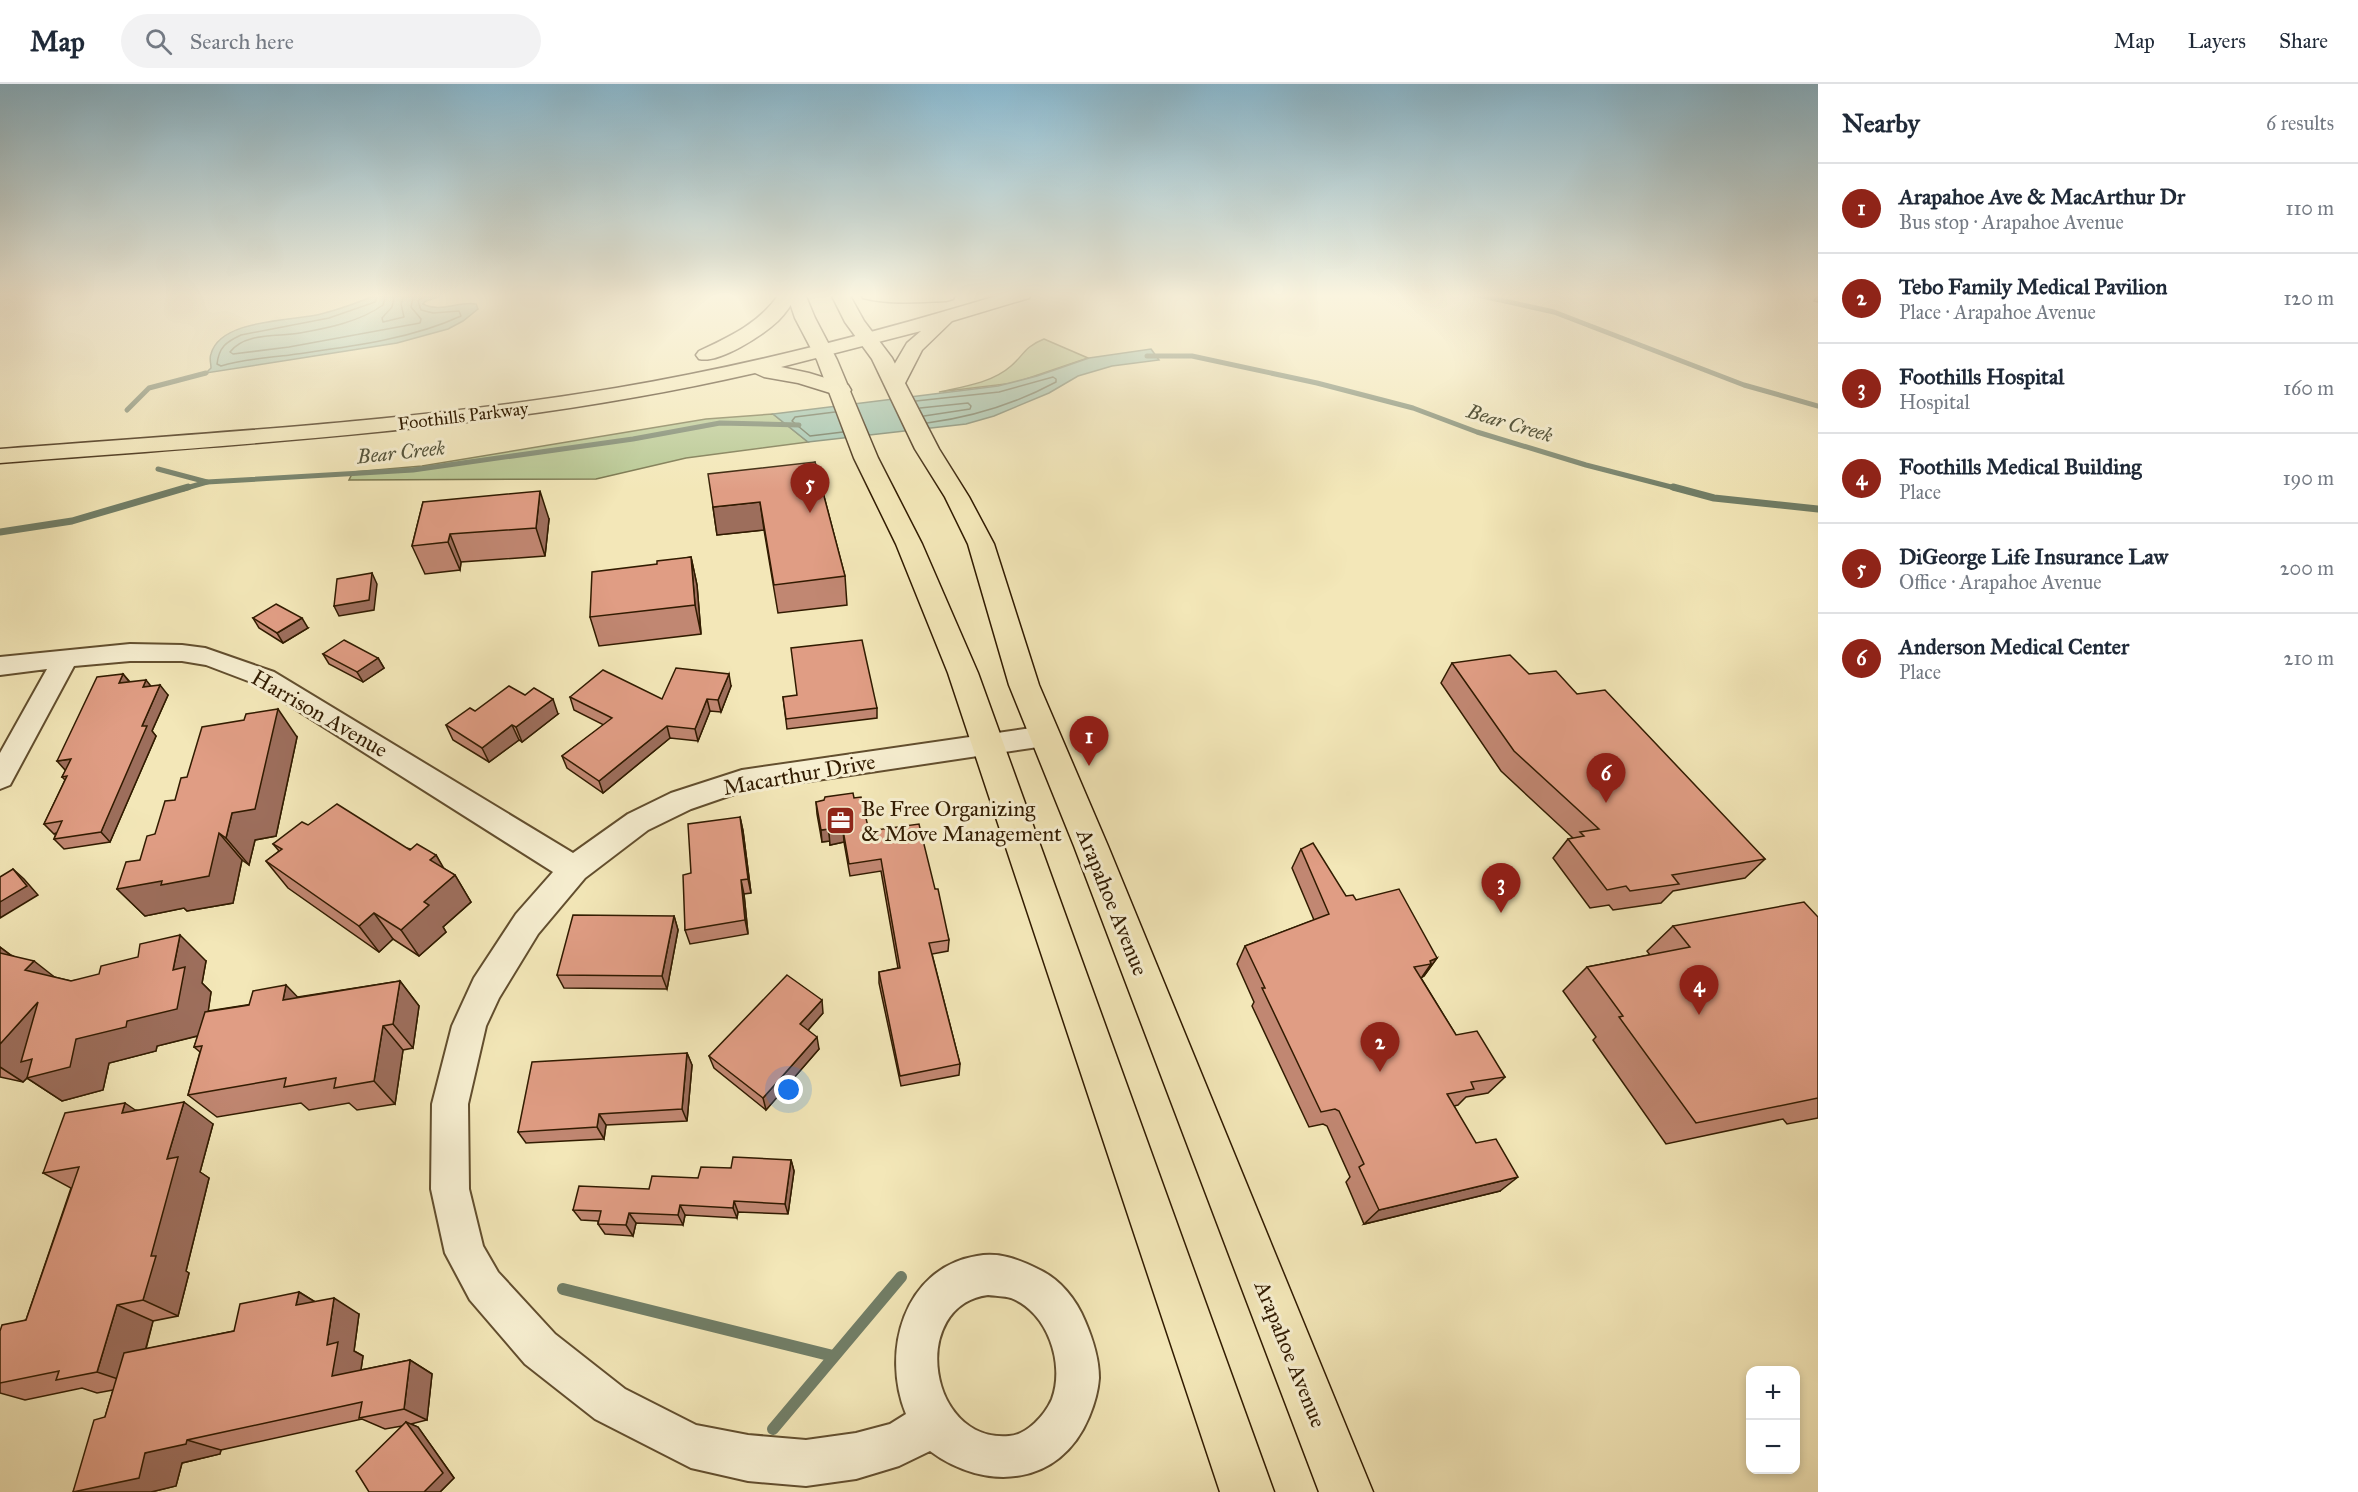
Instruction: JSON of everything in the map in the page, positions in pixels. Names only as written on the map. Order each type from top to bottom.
[{"type":"main road","name":"Foothills Parkway","points":[[0,456],[302,434],[439,420],[574,400],[738,371],[786,360]]},
{"type":"main road","points":[[827,360],[859,439],[909,544],[990,744],[1247,1492]]},
{"type":"main road","name":"Arapahoe Avenue","points":[[881,360],[895,382],[933,461],[957,496],[981,544],[1011,649],[1346,1492]]},
{"type":"main road","points":[[895,382],[907,360]]},
{"type":"main road","points":[[738,371],[792,374],[840,390]]},
{"type":"main road","points":[[0,438],[248,419],[354,408]]},
{"type":"street","name":"Harrison Avenue","points":[[0,666],[146,652],[184,653],[207,657],[256,674],[574,869]]},
{"type":"street","points":[[0,778],[65,660]]},
{"type":"street","name":"Macarthur Drive","points":[[934,1423],[899,1444],[856,1456],[806,1463],[748,1458],[691,1446],[610,1404],[549,1356],[484,1286],[465,1253],[450,1189],[450,1104],[461,1051],[469,1026],[486,989],[526,924],[574,869],[638,822],[681,801],[724,786],[781,774],[1045,736]]},
{"type":"street","points":[[988,1275],[1014,1278],[1038,1290],[1058,1311],[1072,1338],[1078,1368],[1074,1398],[1062,1425],[1045,1444],[1024,1456],[999,1460],[975,1455],[952,1442],[934,1423],[921,1399],[915,1373],[915,1346],[924,1318],[940,1296],[962,1281],[988,1275]]},
{"type":"shaded area","points":[[1017,360],[1083,360],[1014,383],[939,392],[976,384],[995,377]]},
{"type":"shaded area","points":[[773,414],[808,442],[686,458],[596,479],[349,480],[353,472],[422,466],[706,419]]},
{"type":"water","points":[[210,360],[291,360],[206,373],[211,368]]},
{"type":"water","points":[[1084,360],[1159,360],[1112,366],[1078,376],[1049,393],[994,416],[966,424],[808,442],[773,414],[998,386],[1037,376]]},
{"type":"building","points":[[815,462],[845,576],[774,585],[760,502],[713,507],[708,474]]},
{"type":"building","points":[[540,491],[536,528],[450,534],[448,542],[412,546],[423,502]]},
{"type":"building","points":[[691,557],[695,605],[590,617],[592,572],[657,564],[657,561]]},
{"type":"building","points":[[372,573],[369,600],[334,606],[337,579]]},
{"type":"building","points":[[276,604],[302,618],[277,633],[253,618]]},
{"type":"building","points":[[344,640],[378,658],[357,672],[323,654]]},
{"type":"building","points":[[862,640],[877,708],[786,719],[783,697],[797,695],[791,648]]},
{"type":"building","points":[[1510,655],[1529,674],[1556,671],[1577,694],[1605,690],[1765,859],[1672,875],[1679,884],[1630,891],[1626,886],[1607,890],[1568,839],[1584,836],[1580,832],[1599,829],[1514,751],[1452,663]]},
{"type":"building","points":[[676,668],[729,674],[718,700],[707,699],[695,729],[667,726],[599,781],[562,756],[612,718],[570,697],[603,670],[662,699]]},
{"type":"building","points":[[123,674],[119,683],[146,680],[143,687],[160,685],[142,726],[147,726],[101,832],[54,839],[62,821],[44,824],[67,776],[62,777],[71,759],[57,761],[97,677]]},
{"type":"building","points":[[509,686],[525,695],[534,688],[553,699],[516,727],[512,725],[482,748],[446,725],[470,708],[475,711]]},
{"type":"building","points":[[278,709],[255,809],[232,813],[226,838],[219,833],[209,876],[161,885],[162,881],[117,889],[126,862],[140,860],[147,836],[155,834],[165,801],[175,800],[181,778],[187,777],[202,727],[244,720],[246,714]]},
{"type":"building","points":[[853,793],[854,798],[861,797],[869,831],[919,824],[935,889],[938,889],[949,940],[929,943],[960,1064],[900,1076],[879,972],[900,968],[881,859],[849,864],[843,830],[829,833],[829,829],[821,830],[816,802],[824,800],[825,797]]},
{"type":"building","points":[[337,804],[410,850],[417,844],[436,855],[430,860],[455,875],[424,902],[429,905],[401,930],[374,913],[359,926],[266,861],[282,849],[273,844],[302,822],[308,825]]},
{"type":"building","points":[[740,817],[748,879],[741,880],[745,920],[685,930],[683,875],[691,873],[688,824]]},
{"type":"building","points":[[1313,843],[1346,896],[1353,895],[1356,900],[1399,889],[1437,958],[1430,961],[1431,964],[1414,967],[1456,1035],[1477,1031],[1505,1077],[1471,1082],[1474,1089],[1447,1094],[1476,1143],[1496,1139],[1518,1177],[1379,1210],[1359,1167],[1364,1164],[1339,1111],[1335,1109],[1321,1112],[1262,988],[1265,988],[1245,946],[1329,914],[1301,849]]},
{"type":"building","points":[[13,869],[27,886],[0,902],[0,877]]},
{"type":"building","points":[[1804,902],[1818,917],[1818,1098],[1696,1123],[1619,1017],[1623,1016],[1587,967],[1690,947],[1673,926]]},
{"type":"building","points":[[573,915],[674,916],[662,976],[557,975]]},
{"type":"building","points":[[180,935],[173,970],[185,967],[177,1009],[127,1021],[126,1027],[76,1039],[70,1067],[27,1078],[32,1059],[21,1062],[38,1002],[0,1044],[0,953],[34,961],[25,970],[71,981],[99,974],[101,966],[138,957],[140,944]]},
{"type":"building","points":[[787,975],[822,1000],[800,1024],[817,1037],[763,1098],[709,1056]]},
{"type":"building","points":[[400,981],[393,1024],[383,1026],[374,1081],[334,1088],[336,1078],[284,1087],[286,1078],[188,1095],[202,1046],[194,1047],[205,1012],[249,1005],[253,991],[286,985],[283,1000]]},
{"type":"building","points":[[687,1053],[682,1109],[599,1114],[597,1127],[518,1132],[532,1062]]},
{"type":"building","points":[[184,1102],[167,1159],[178,1157],[151,1256],[156,1256],[143,1300],[117,1305],[97,1372],[56,1380],[59,1371],[0,1383],[2,1325],[26,1320],[79,1167],[43,1173],[65,1113],[125,1103],[122,1113]]},
{"type":"building","points":[[733,1157],[791,1160],[785,1204],[734,1201],[733,1208],[680,1205],[678,1215],[629,1213],[626,1225],[598,1224],[601,1211],[573,1210],[579,1186],[649,1189],[652,1176],[698,1178],[701,1167],[731,1168]]},
{"type":"building","points":[[299,1292],[296,1305],[334,1298],[327,1345],[338,1342],[332,1376],[410,1360],[404,1409],[359,1418],[362,1402],[187,1440],[186,1444],[145,1453],[139,1478],[73,1492],[94,1420],[105,1417],[124,1353],[234,1331],[240,1304]]},
{"type":"building","points":[[406,1422],[443,1473],[424,1492],[369,1492],[356,1471]]},
{"type":"waterway","name":"Bear Creek","points":[[1209,360],[1317,383],[1413,408],[1477,432],[1586,465],[1679,489]]},
{"type":"waterway","points":[[1678,360],[1744,385],[1818,406]]},
{"type":"waterway","points":[[127,410],[149,388],[206,373]]},
{"type":"waterway","name":"Bear Creek","points":[[207,482],[413,470],[633,439],[720,423],[799,425]]},
{"type":"waterway","points":[[158,469],[207,482]]},
{"type":"waterway","name":"Bear Creek","points":[[183,489],[207,482]]},
{"type":"waterway","name":"Bear Creek","points":[[0,532],[72,521],[188,487]]},
{"type":"waterway","name":"Bear Creek","points":[[1673,487],[1714,498],[1818,509]]},
{"type":"waterway","points":[[773,1429],[901,1277]]},
{"type":"waterway","points":[[563,1289],[833,1356]]},
{"type":"place","name":"DiGeorge Life Insurance Law","points":[[810,513]]},
{"type":"place","name":"Arapahoe Ave & MacArthur Dr","points":[[1089,766]]},
{"type":"place","name":"Anderson Medical Center","points":[[1606,803]]},
{"type":"place","name":"Be Free Organizing & Move Management","points":[[840,821]]},
{"type":"place","name":"Foothills Hospital","points":[[1501,913]]},
{"type":"place","name":"Foothills Medical Building","points":[[1699,1015]]},
{"type":"place","name":"Tebo Family Medical Pavilion","points":[[1380,1072]]}]
